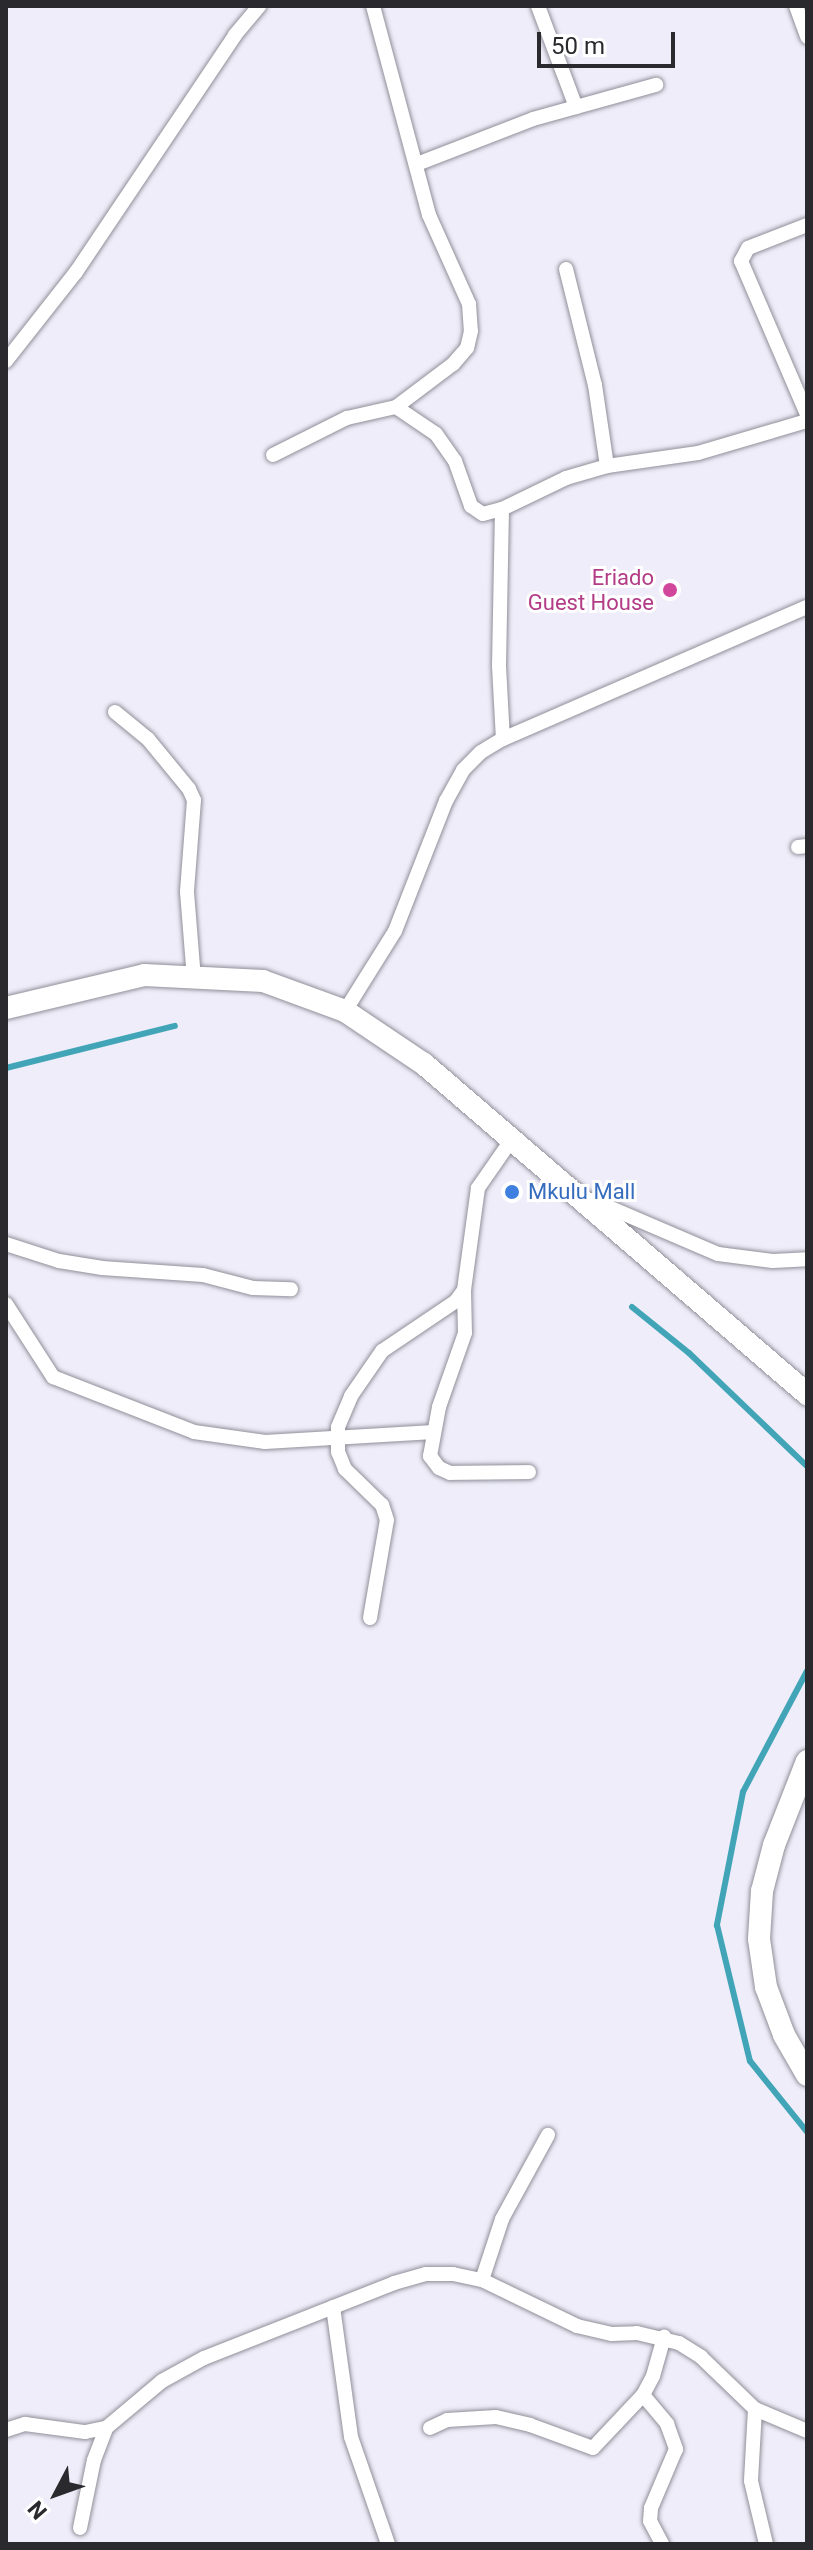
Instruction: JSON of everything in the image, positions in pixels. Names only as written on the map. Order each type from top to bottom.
[{"type":"main road","points":[[6,1008],[144,975],[263,981],[345,1011],[424,1064],[807,1394]]},
{"type":"main road","points":[[807,1761],[774,1845],[762,1891],[759,1939],[766,1987],[784,2035],[807,2075]]},
{"type":"street","points":[[6,361],[76,272],[235,35],[259,6]]},
{"type":"street","points":[[273,455],[347,418],[396,407],[453,364],[467,348],[471,331],[469,304],[433,228],[373,6]]},
{"type":"street","points":[[538,6],[576,107]]},
{"type":"street","points":[[796,6],[807,37]]},
{"type":"street","points":[[417,164],[466,143],[656,85]]},
{"type":"street","points":[[807,225],[748,248],[741,261],[807,414]]},
{"type":"street","points":[[566,269],[595,385],[607,466]]},
{"type":"street","points":[[396,407],[436,434],[455,461],[471,506],[483,514],[502,509],[566,478],[607,466],[698,453],[807,421]]},
{"type":"street","points":[[502,509],[499,666],[503,739]]},
{"type":"street","points":[[345,1011],[395,931],[457,780],[481,752],[503,739],[807,607]]},
{"type":"street","points":[[115,712],[148,739],[194,800],[187,892],[194,979]]},
{"type":"street","points":[[512,1139],[478,1188],[464,1290],[465,1333],[439,1407],[430,1456],[439,1468],[450,1473],[529,1472]]},
{"type":"street","points":[[573,1192],[718,1254],[773,1261],[807,1259]]},
{"type":"street","points":[[6,1244],[59,1261],[102,1268],[203,1275],[253,1288],[291,1289]]},
{"type":"street","points":[[370,1618],[387,1520],[382,1505],[345,1469],[338,1452],[342,1413],[382,1351],[456,1301],[464,1290]]},
{"type":"street","points":[[6,1304],[48,1370],[62,1381],[194,1432],[265,1442],[434,1432]]},
{"type":"street","points":[[482,2280],[502,2219],[548,2135]]},
{"type":"street","points":[[6,2430],[25,2424],[85,2432],[106,2428],[162,2381],[204,2358],[426,2274],[453,2274],[482,2280],[577,2326],[596,2332],[664,2337],[701,2357],[755,2409],[807,2431]]},
{"type":"street","points":[[333,2307],[351,2437],[388,2544]]},
{"type":"street","points":[[430,2428],[447,2420],[496,2417],[530,2425],[593,2448],[643,2395],[653,2376],[664,2337]]},
{"type":"street","points":[[643,2395],[667,2424],[676,2449],[651,2508],[650,2521],[662,2544]]},
{"type":"street","points":[[755,2409],[751,2481],[766,2544]]},
{"type":"street","points":[[80,2528],[94,2460],[106,2428]]},
{"type":"waterway","points":[[6,1068],[175,1026]]},
{"type":"waterway","points":[[632,1307],[689,1353],[807,1466]]},
{"type":"waterway","points":[[807,1671],[743,1792],[717,1925],[750,2061],[807,2132]]},
{"type":"place","name":"Eriado Guest House","points":[[670,590]]},
{"type":"place","name":"Mkulu Mall","points":[[512,1192]]}]
